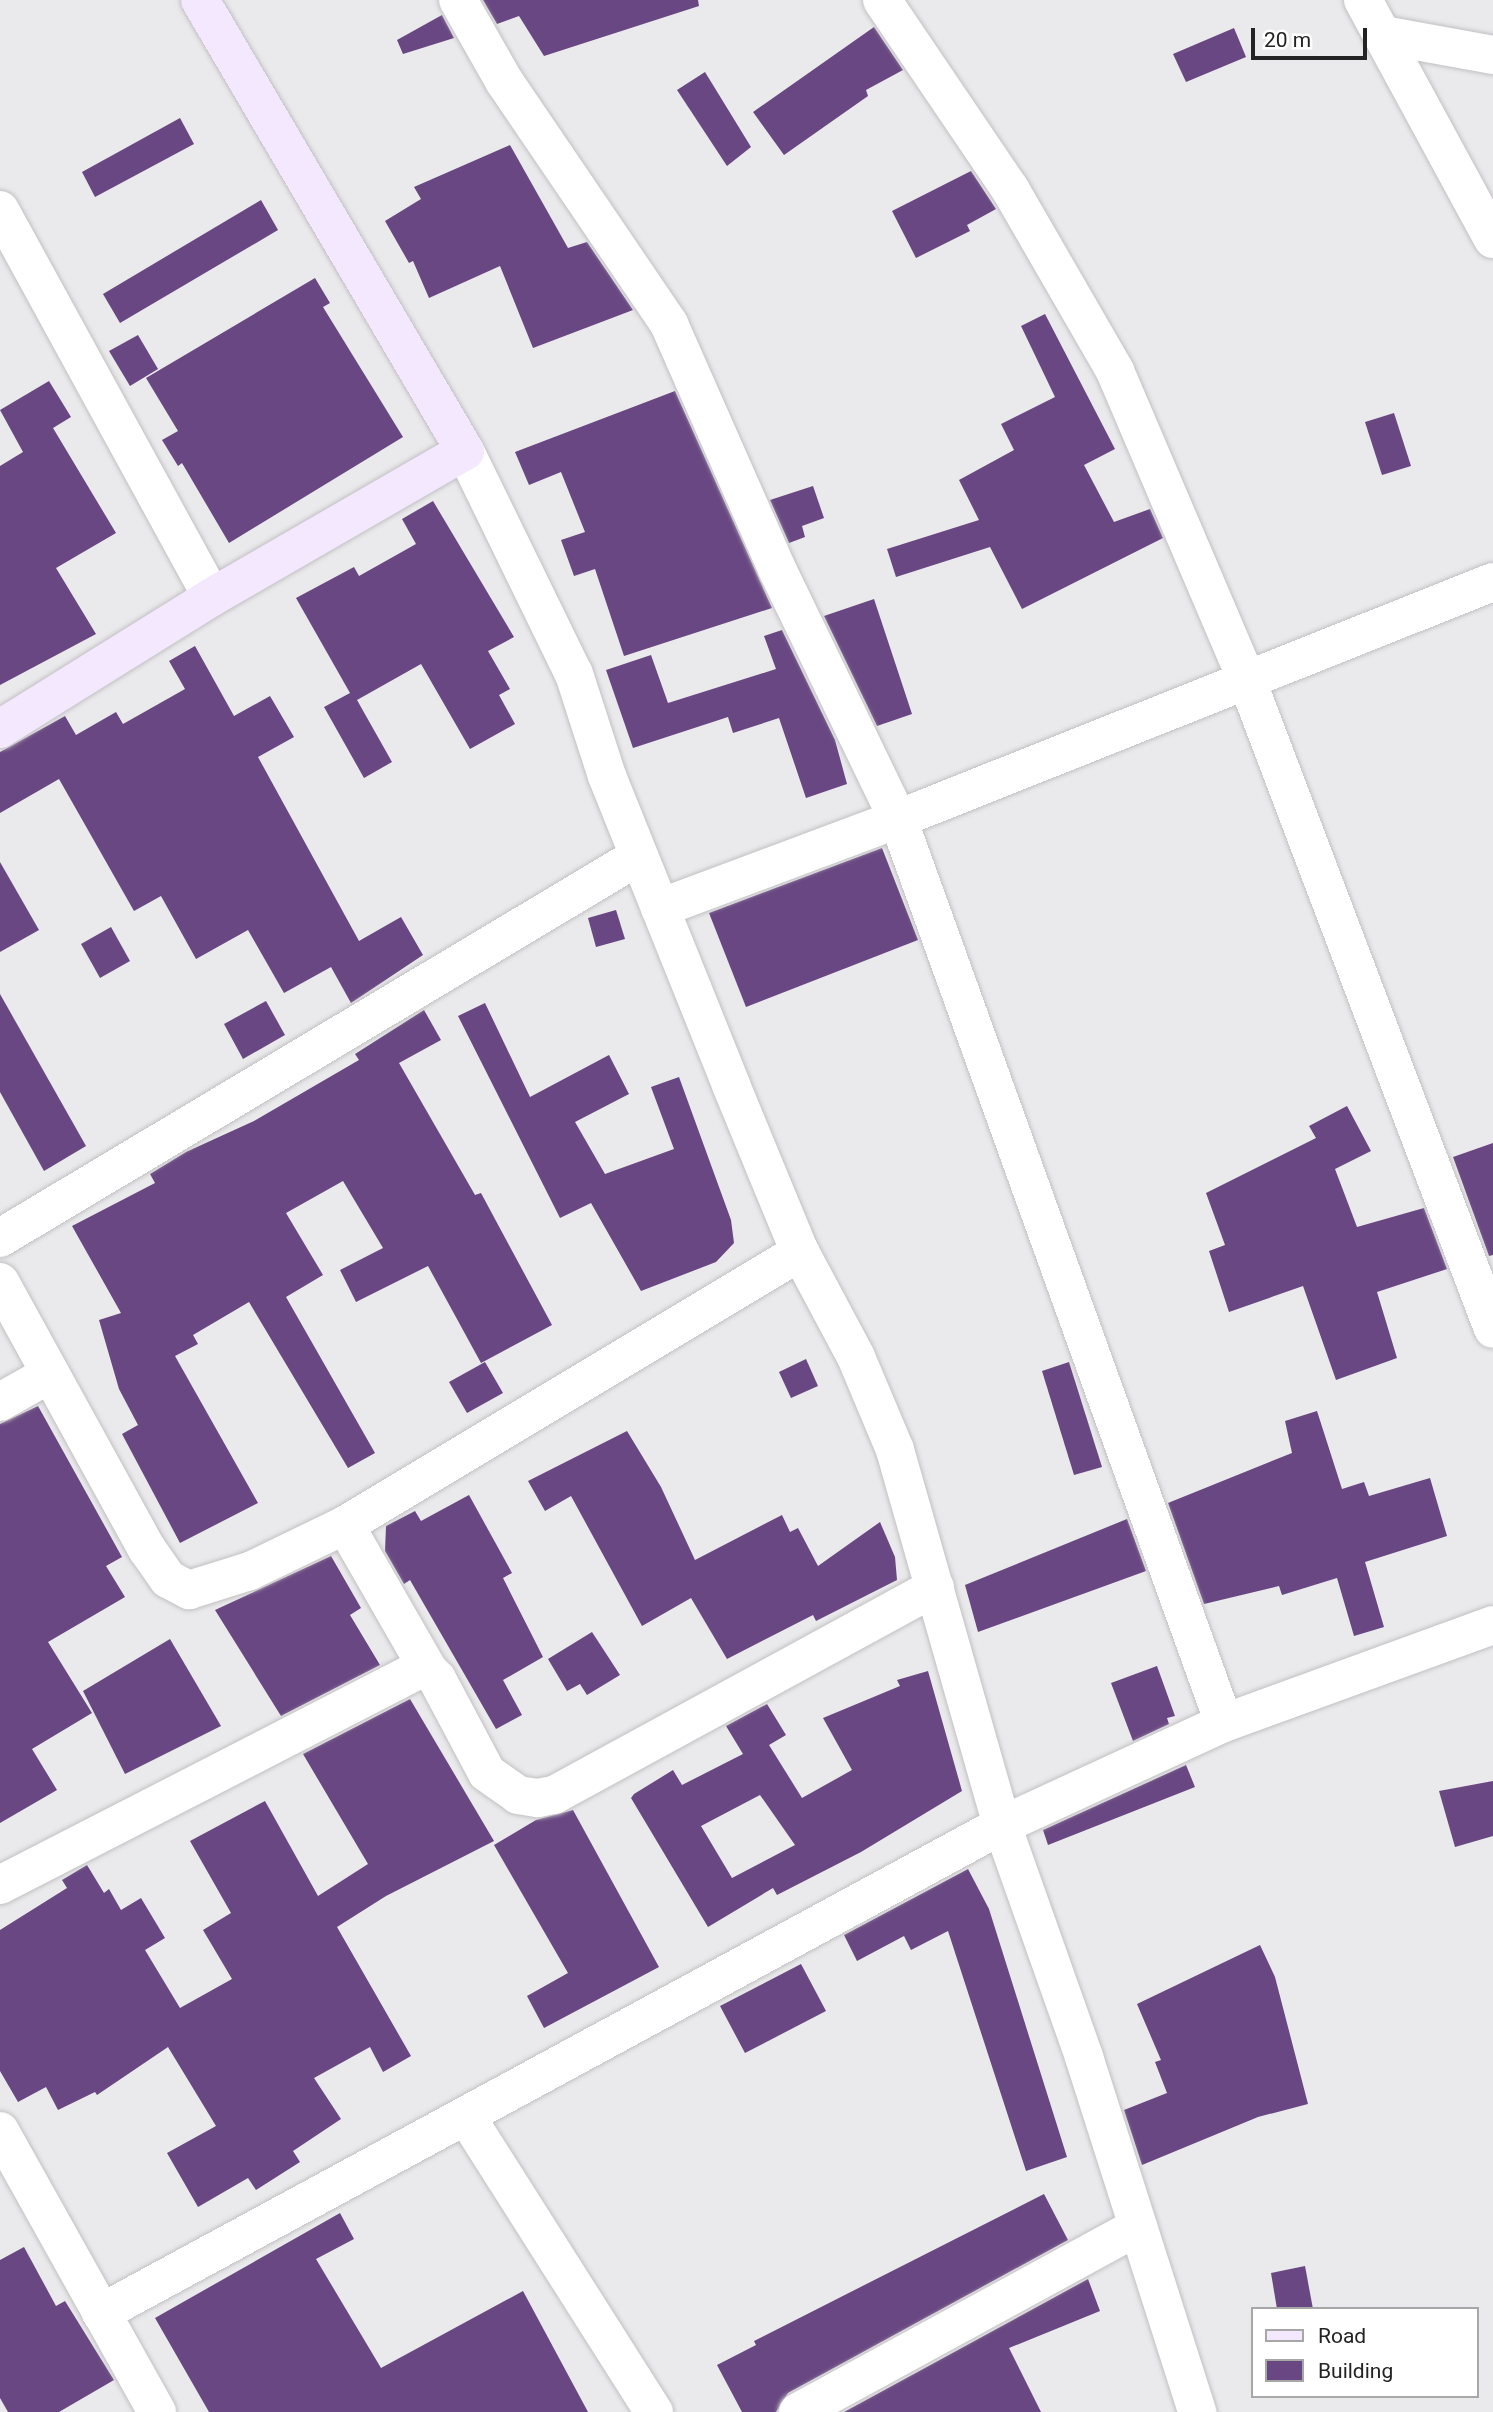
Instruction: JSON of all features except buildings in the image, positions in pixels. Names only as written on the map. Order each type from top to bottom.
[{"type":"main road","points":[[0,729],[212,597],[465,451],[200,0]]},
{"type":"street","points":[[458,0],[504,81],[669,324],[777,569],[898,819],[1224,1723]]},
{"type":"street","points":[[882,0],[1010,189],[1115,371],[1246,678],[1493,1329]]},
{"type":"street","points":[[1363,0],[1493,239]]},
{"type":"street","points":[[1383,35],[1493,55]]},
{"type":"street","points":[[0,210],[212,597]]},
{"type":"street","points":[[465,451],[574,674],[639,856],[800,1252],[856,1357],[895,1450],[1002,1825],[1138,2227],[1197,2412]]},
{"type":"street","points":[[660,908],[898,819],[1246,678],[1493,582]]},
{"type":"street","points":[[0,1238],[639,856]]},
{"type":"street","points":[[0,1282],[48,1375],[168,1579],[189,1590],[250,1572],[345,1525],[800,1252]]},
{"type":"street","points":[[0,1402],[48,1375]]},
{"type":"street","points":[[345,1525],[487,1773],[518,1795],[538,1798],[554,1795],[934,1587]]},
{"type":"street","points":[[101,2313],[1002,1825],[1224,1723],[1493,1625]]},
{"type":"street","points":[[0,1885],[419,1670],[429,1671]]},
{"type":"street","points":[[466,2116],[654,2412]]},
{"type":"street","points":[[0,2131],[157,2412]]},
{"type":"street","points":[[798,2412],[1138,2227]]}]
